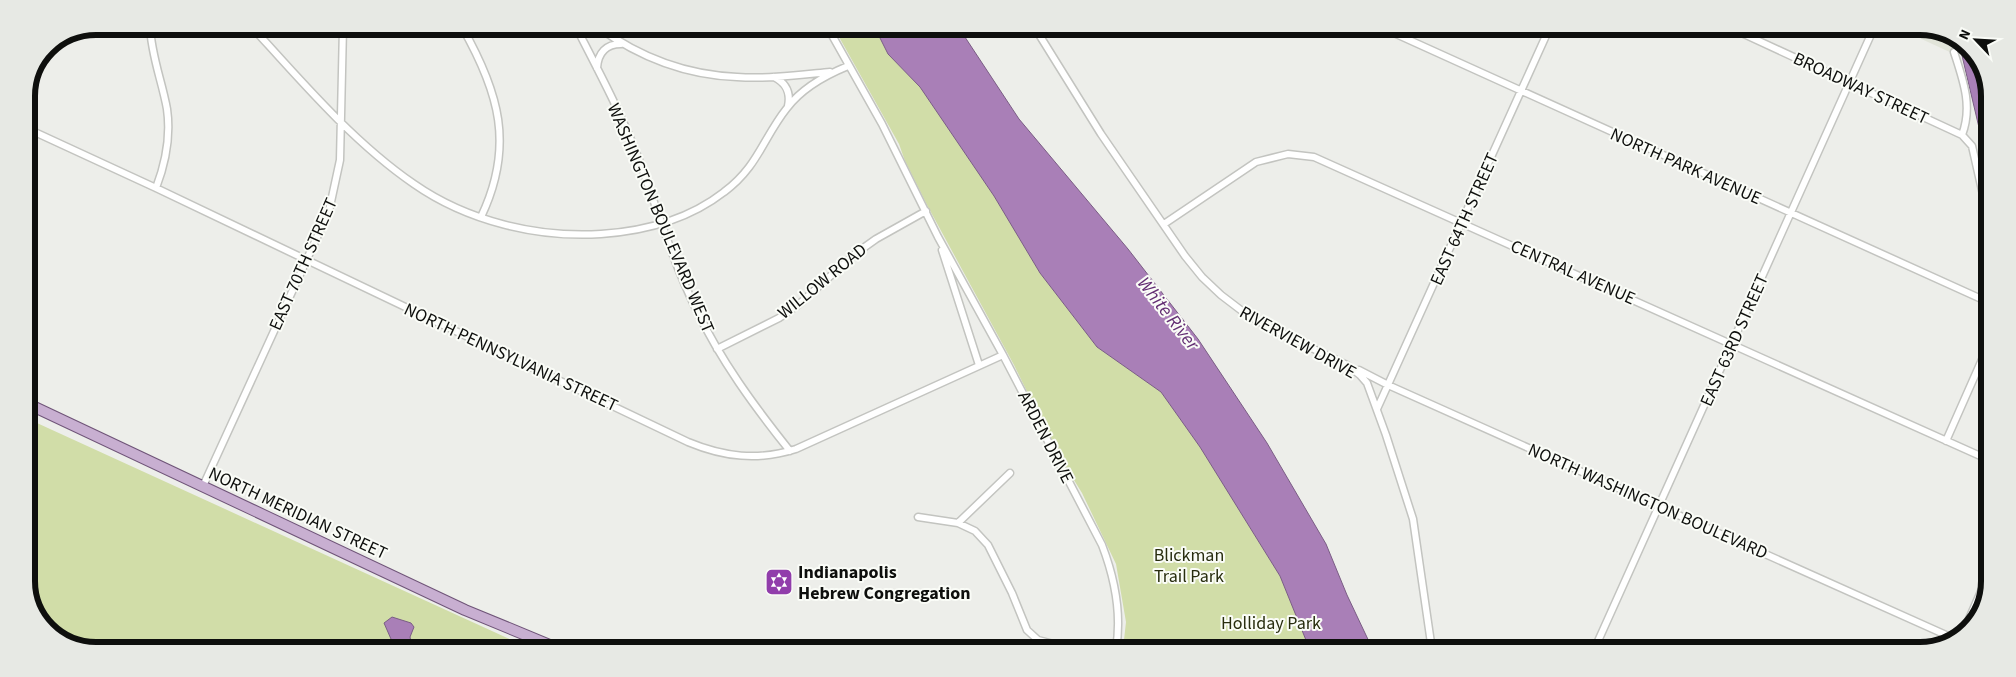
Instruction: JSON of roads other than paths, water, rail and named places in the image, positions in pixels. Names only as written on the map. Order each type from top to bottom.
[{"type":"main road","name":"NORTH MERIDIAN STREET","points":[[35,407],[465,610],[542,642]]},
{"type":"street","points":[[151,35],[154,60],[165,100],[168,127],[167,155],[156,188]]},
{"type":"street","points":[[260,35],[341,121],[384,161],[415,185],[449,204],[481,217],[533,230],[572,234],[617,233],[660,225],[680,218],[710,203],[742,177],[761,152],[787,107],[789,99],[787,88],[773,76]]},
{"type":"street","name":"EAST 70TH STREET","points":[[203,486],[324,225],[335,193],[340,160],[343,35]]},
{"type":"street","points":[[466,35],[488,78],[499,120],[500,143],[497,171],[492,190],[481,217]]},
{"type":"street","name":"WASHINGTON BOULEVARD WEST","points":[[580,35],[637,156],[660,225],[693,303],[717,349],[754,406],[790,451]]},
{"type":"street","points":[[610,35],[623,44],[661,62],[702,73],[739,78],[831,72]]},
{"type":"street","name":"ARDEN DRIVE","points":[[832,35],[882,124],[938,237],[1003,355],[1106,555],[1118,603],[1116,642]]},
{"type":"street","name":"RIVERVIEW DRIVE","points":[[1039,35],[1101,134],[1197,271],[1215,290],[1236,307],[1268,327],[1352,367],[1364,379],[1377,409],[1415,525],[1431,642]]},
{"type":"street","name":"NORTH PARK AVENUE","points":[[1398,35],[1981,299]]},
{"type":"street","name":"EAST 64TH STREET","points":[[1377,409],[1546,35]]},
{"type":"street","name":"BROADWAY STREET","points":[[1745,35],[1962,135]]},
{"type":"street","name":"EAST 63RD STREET","points":[[1598,642],[1871,35]]},
{"type":"street","points":[[597,68],[600,55],[604,49],[609,46],[623,44]]},
{"type":"street","points":[[1957,65],[1968,105],[1962,135],[1972,146],[1981,186]]},
{"type":"street","points":[[787,107],[809,86],[831,72],[848,66]]},
{"type":"street","name":"NORTH PENNSYLVANIA STREET","points":[[35,132],[699,447],[727,455],[750,457],[790,451],[1003,355]]},
{"type":"street","name":"CENTRAL AVENUE","points":[[1164,224],[1246,167],[1266,158],[1288,154],[1321,159],[1981,456]]},
{"type":"street","name":"WILLOW ROAD","points":[[717,349],[779,318],[798,305],[855,254],[876,239],[926,211]]},
{"type":"street","name":"ARDEN DRIVE","points":[[938,237],[979,365]]},
{"type":"street","name":"NORTH WASHINGTON BOULEVARD","points":[[1342,362],[1388,385],[1948,636]]},
{"type":"street","points":[[1946,441],[1981,362]]},
{"type":"street","points":[[958,522],[1010,472]]},
{"type":"street","points":[[918,517],[958,522],[972,529],[986,542],[1012,593],[1024,625],[1031,634],[1043,642]]},
{"type":"street","points":[[1970,616],[1979,596]]},
{"type":"water","name":"White River","points":[[878,35],[964,35],[1019,119],[1128,249],[1198,339],[1267,443],[1326,544],[1369,642],[1307,642],[1280,576],[1200,447],[1161,392],[1097,347],[1040,273],[994,196],[920,87],[888,54]]},
{"type":"water","points":[[1964,65],[1972,65],[1975,69],[1981,92],[1981,136]]},
{"type":"water","points":[[392,617],[411,623],[414,627],[410,637],[411,642],[390,642],[391,639],[384,623]]},
{"type":"place","name":"Indianapolis Hebrew Congregation","points":[[779,582]]},
{"type":"park label","name":"Blickman Trail Park","points":[[1189,565]]},
{"type":"park label","name":"Holliday Park","points":[[1271,623]]}]
